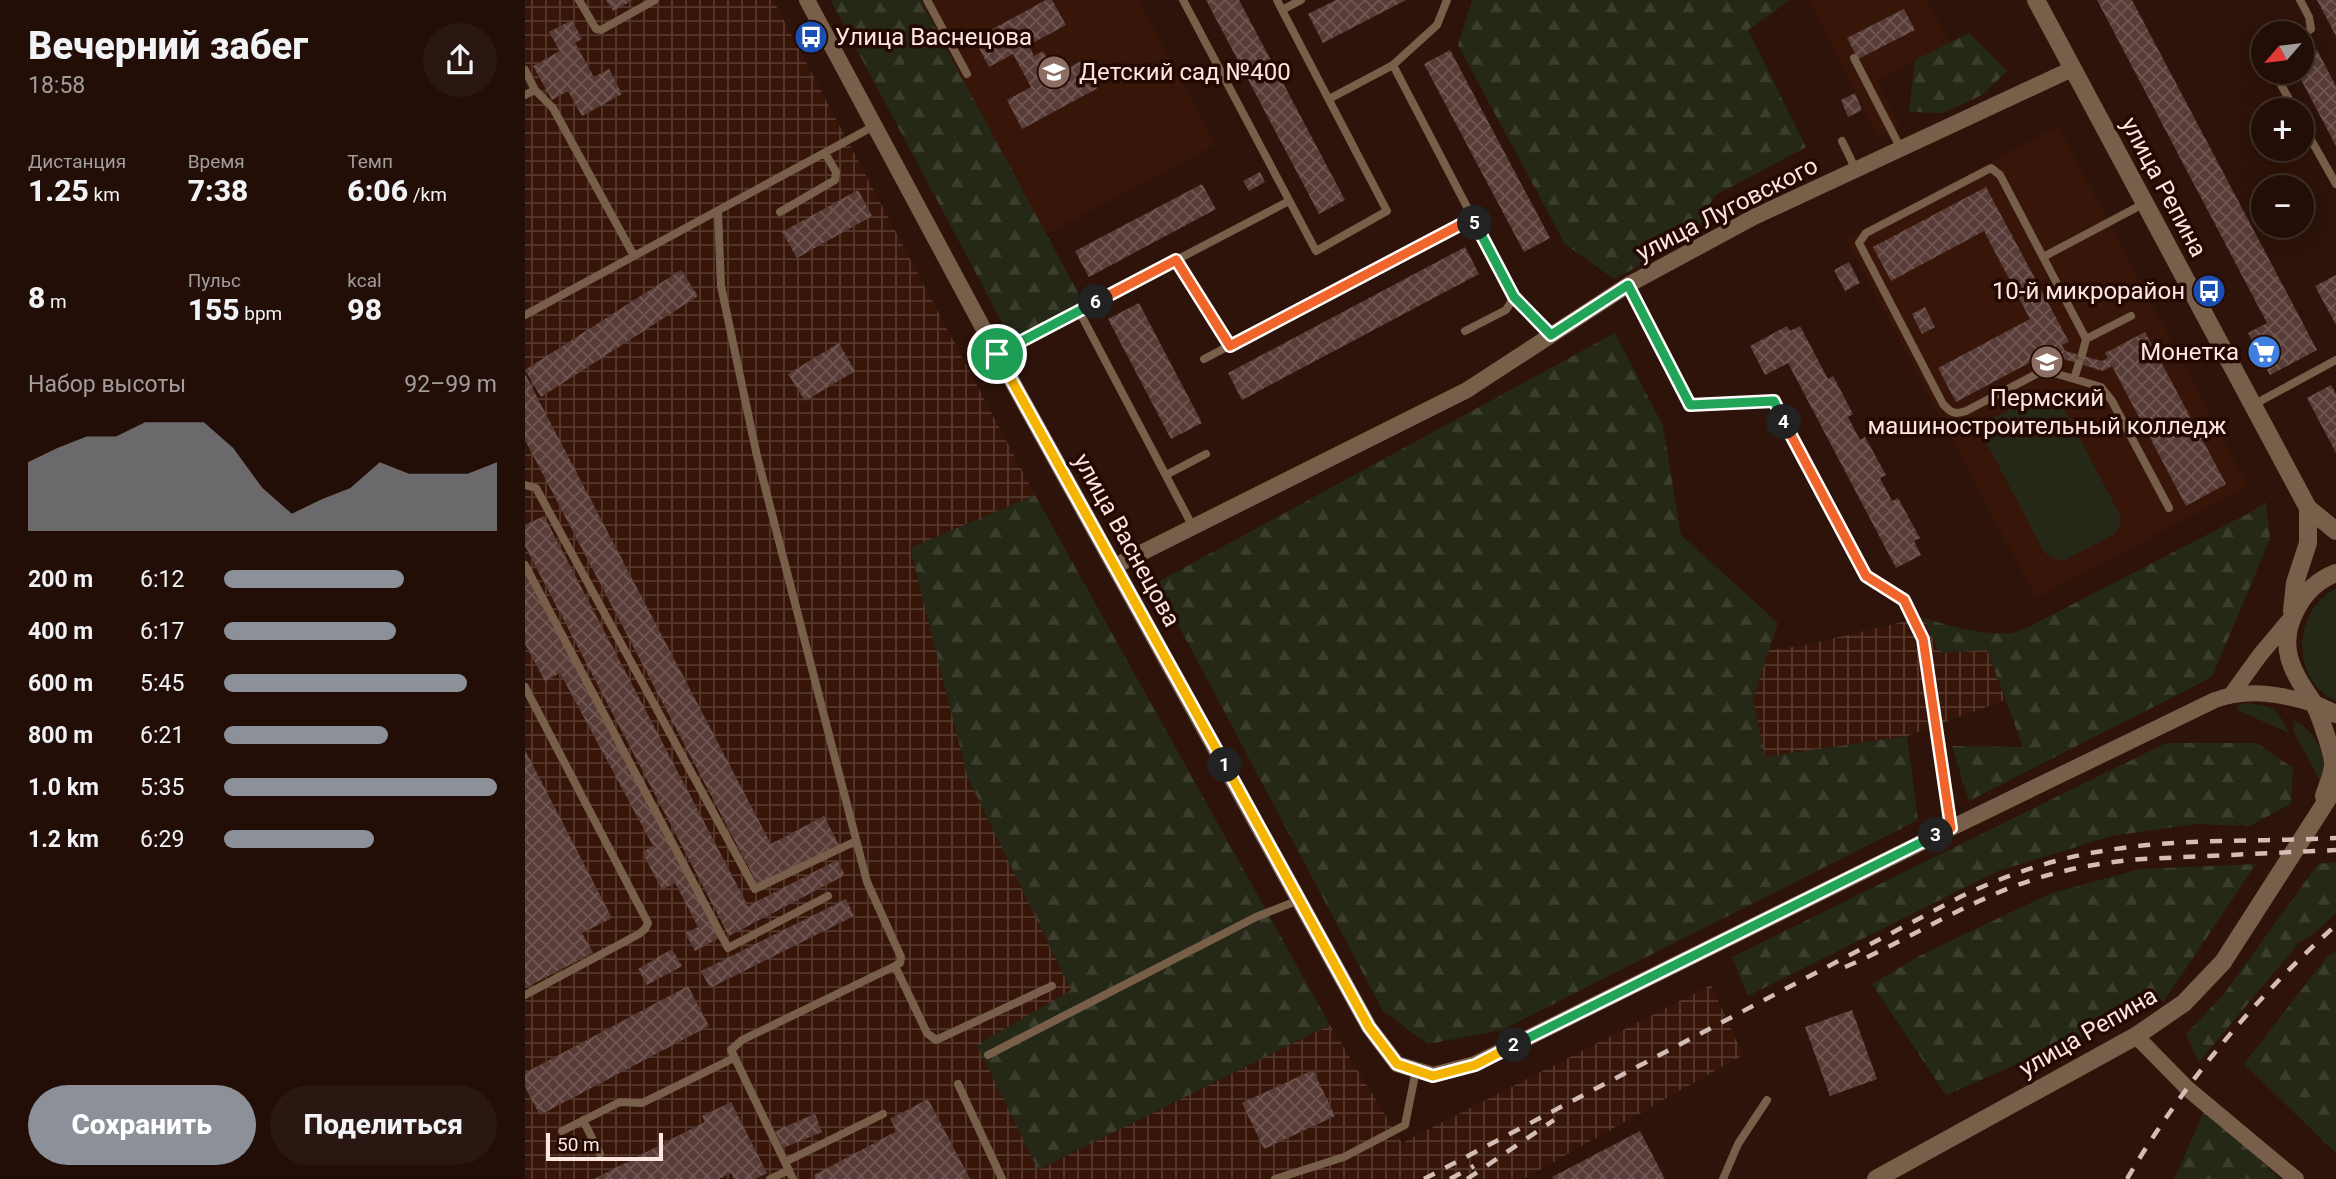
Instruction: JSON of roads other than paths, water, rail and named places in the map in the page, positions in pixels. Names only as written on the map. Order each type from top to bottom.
[{"type":"street","name":"улица Васнецова","points":[[809,0],[997,354],[1369,1027],[1397,1064],[1433,1076],[1475,1065],[1951,828]]},
{"type":"street","name":"улица Репина","points":[[2036,0],[2308,508]]},
{"type":"street","name":"улица Луговского","points":[[1115,566],[1467,390],[1628,285],[1754,217],[2073,69]]},
{"type":"street","points":[[2308,508],[2336,531]]},
{"type":"street","points":[[2308,508],[2308,543],[2295,583],[2287,644],[2292,670],[2315,704],[2329,745],[2333,766],[2320,808]]},
{"type":"street","points":[[2231,695],[2291,618],[2304,596],[2323,578],[2336,573]]},
{"type":"street","points":[[1951,828],[2215,700],[2231,695],[2260,692],[2283,694],[2336,714]]},
{"type":"street","points":[[2320,808],[2336,786]]},
{"type":"street","name":"улица Репина","points":[[1877,1179],[2136,1036],[2184,1003],[2223,962],[2320,808]]},
{"type":"street","points":[[2136,1036],[2188,1089],[2296,1179]]},
{"type":"lane","points":[[579,0],[596,29],[601,30],[655,0]]},
{"type":"lane","points":[[927,0],[967,74]]},
{"type":"lane","points":[[1183,0],[1316,251],[1387,211],[1277,0]]},
{"type":"lane","points":[[1282,10],[1301,0]]},
{"type":"lane","points":[[1329,99],[1393,65],[1437,25],[1447,0]]},
{"type":"lane","points":[[2300,0],[2310,21]]},
{"type":"lane","points":[[1854,58],[1901,149]]},
{"type":"lane","points":[[1393,65],[1514,297],[1551,335]]},
{"type":"lane","points":[[525,70],[534,90],[553,108],[634,256]]},
{"type":"lane","points":[[525,95],[534,90]]},
{"type":"lane","points":[[525,315],[874,126]]},
{"type":"lane","points":[[1842,141],[1856,170]]},
{"type":"lane","points":[[2314,145],[2336,184]]},
{"type":"lane","points":[[780,212],[835,180],[836,172],[825,153]]},
{"type":"lane","points":[[2074,379],[2086,339],[2000,175],[1991,168],[1866,233],[1859,243],[1943,404],[1950,412],[1958,414],[1966,411],[2044,370],[2074,379],[2101,387],[2169,508]]},
{"type":"lane","points":[[997,354],[1289,201]]},
{"type":"lane","points":[[2043,257],[2145,203]]},
{"type":"lane","points":[[718,211],[721,286],[757,456],[867,882],[899,949],[900,963],[895,967],[742,1040],[731,1050],[793,1179]]},
{"type":"lane","points":[[1204,359],[1473,218]]},
{"type":"lane","points":[[1176,260],[1230,346]]},
{"type":"lane","points":[[1628,285],[1690,405],[1774,401],[1866,576],[1904,600],[1923,639],[1951,828]]},
{"type":"lane","points":[[1465,331],[1506,310],[1514,297]]},
{"type":"lane","points":[[1079,311],[1193,527]]},
{"type":"lane","points":[[2086,339],[2131,316]]},
{"type":"lane","points":[[2253,405],[2336,359]]},
{"type":"lane","points":[[1165,475],[1206,454]]},
{"type":"lane","points":[[525,485],[536,488],[755,889],[856,841]]},
{"type":"lane","points":[[525,565],[728,948],[828,896]]},
{"type":"lane","points":[[525,687],[648,923],[639,934],[525,995]]},
{"type":"lane","points":[[988,1055],[1257,917],[1299,900]]},
{"type":"lane","points":[[895,967],[927,1034],[936,1040],[1052,986]]},
{"type":"lane","points":[[562,1131],[620,1102],[642,1103],[734,1058]]},
{"type":"lane","points":[[1275,1179],[1344,1157],[1405,1125],[1416,1070]]},
{"type":"lane","points":[[958,1084],[1002,1179]]},
{"type":"lane","points":[[1724,1179],[1738,1144],[1767,1100]]},
{"type":"lane","points":[[770,1179],[787,1166],[883,1114]]},
{"type":"lane","points":[[583,1120],[600,1154]]},
{"type":"railway","points":[[1424,1179],[1960,897],[1999,880],[2060,860],[2123,848],[2202,841],[2336,838]]},
{"type":"railway","points":[[1845,967],[1986,898],[2063,871],[2143,859],[2336,850]]},
{"type":"railway","points":[[2127,1179],[2148,1144],[2222,1044],[2277,982],[2336,925]]},
{"type":"railway","points":[[1467,1179],[1554,1120]]},
{"type":"railway","points":[[1450,1179],[1474,1166]]},
{"type":"place","name":"Улица Васнецова","points":[[811,37]]},
{"type":"place","name":"Детский сад №400","points":[[1054,72]]},
{"type":"place","name":"10-й микрорайон","points":[[2209,291]]},
{"type":"place","name":"Монетка","points":[[2264,352]]},
{"type":"place","name":"Пермский машиностроительный колледж","points":[[2047,362]]}]
